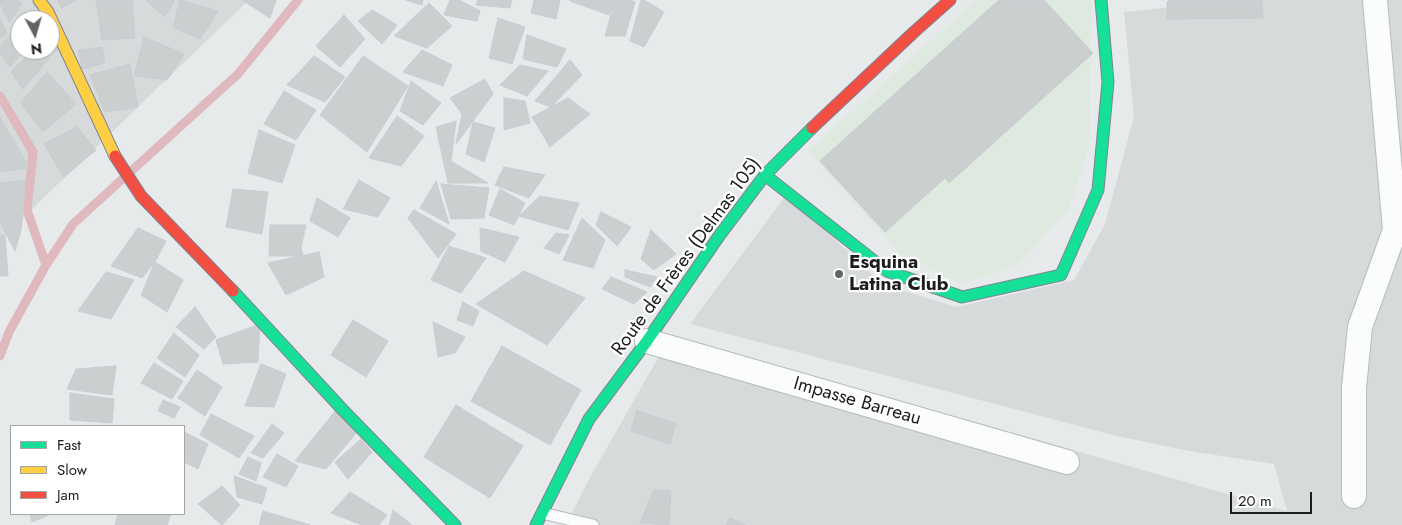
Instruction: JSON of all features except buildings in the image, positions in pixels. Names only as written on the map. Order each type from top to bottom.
[{"type":"street","points":[[39,0],[48,12],[114,153],[141,196],[234,292],[347,415],[455,525]]},
{"type":"street","name":"Route de Frères (Delmas 105)","points":[[536,525],[590,419],[648,342],[719,236],[764,175],[828,112],[950,0]]},
{"type":"street","points":[[764,175],[887,271],[962,297],[1061,276],[1098,190],[1108,82],[1101,0]]},
{"type":"street","points":[[1354,496],[1354,388],[1360,327],[1395,230],[1375,0]]},
{"type":"street","name":"Impasse Barreau","points":[[648,342],[1067,462]]},
{"type":"lane","points":[[542,513],[593,525]]},
{"type":"shaded area","points":[[0,0],[249,0],[0,240]]},
{"type":"shaded area","points":[[976,0],[1092,0],[1089,148],[1069,209],[1015,267],[960,284],[898,251],[808,151]]},
{"type":"shaded area","points":[[1242,0],[1402,0],[1402,525],[566,525],[588,481],[662,351],[675,337],[1287,511],[1274,464],[1189,451],[1117,436],[690,324],[787,194],[883,285],[957,307],[1074,280],[1105,224],[1134,117],[1124,12]]},
{"type":"waterway","points":[[0,356],[9,332],[46,265],[73,224],[238,74],[298,0]]},
{"type":"waterway","points":[[0,96],[33,152],[27,210],[46,265]]},
{"type":"traffic: fast","points":[[765,175],[887,271],[962,297],[1061,275],[1098,190],[1108,82],[1101,0]]},
{"type":"traffic: fast","points":[[536,525],[589,419],[647,341],[719,236],[765,175],[812,128]]},
{"type":"traffic: fast","points":[[233,291],[342,409],[455,525]]},
{"type":"traffic: slow","points":[[39,0],[48,12],[115,156]]},
{"type":"traffic: jam","points":[[812,128],[950,0]]},
{"type":"traffic: jam","points":[[115,156],[141,196],[233,291]]},
{"type":"place","name":"Esquina Latina Club","points":[[839,274]]}]
